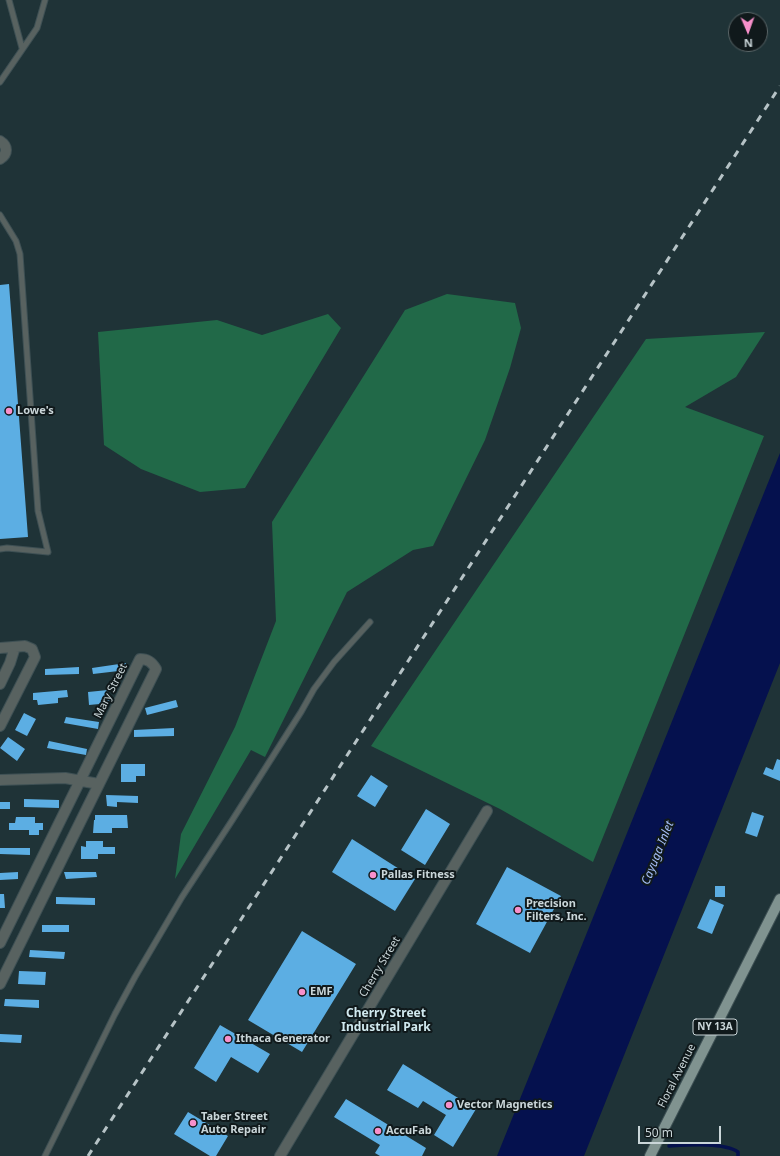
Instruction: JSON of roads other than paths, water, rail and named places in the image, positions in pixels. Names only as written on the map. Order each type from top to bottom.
[{"type":"main road","name":"Floral Avenue","points":[[650,1156],[780,899]]},
{"type":"street","points":[[0,141],[6,148],[4,156],[0,159]]},
{"type":"street","points":[[0,648],[25,646],[32,649],[34,657],[0,726]]},
{"type":"street","points":[[0,684],[10,663],[15,647]]},
{"type":"street","name":"Mary Street","points":[[0,943],[140,659],[146,659],[152,663],[156,669],[0,984]]},
{"type":"street","points":[[0,780],[66,778],[100,784]]},
{"type":"street","name":"Cherry Street","points":[[280,1156],[487,811]]},
{"type":"lane","points":[[9,0],[22,48]]},
{"type":"lane","points":[[0,82],[37,28],[45,0]]},
{"type":"lane","points":[[0,215],[16,241],[20,254],[38,511],[48,552],[8,548],[0,549]]},
{"type":"lane","points":[[45,1156],[115,1014],[182,897],[301,712],[314,689],[334,662],[370,622]]},
{"type":"water","name":"Cayuga Inlet","points":[[780,453],[780,663],[584,1156],[497,1156]]},
{"type":"waterway","points":[[669,1146],[714,1145],[732,1149],[738,1152],[738,1156]]},
{"type":"railway","points":[[88,1156],[780,86]]},
{"type":"place","name":"Lowe's","points":[[9,411]]},
{"type":"place","name":"Pallas Fitness","points":[[373,875]]},
{"type":"place","name":"Precision Filters, Inc.","points":[[518,910]]},
{"type":"place","name":"EMF","points":[[302,992]]},
{"type":"place","name":"Ithaca Generator","points":[[228,1039]]},
{"type":"place","name":"Vector Magnetics","points":[[449,1105]]},
{"type":"place","name":"Taber Street Auto Repair","points":[[193,1123]]},
{"type":"place","name":"AccuFab","points":[[378,1131]]},
{"type":"district","name":"Cherry Street Industrial Park","points":[[386,1021]]}]
